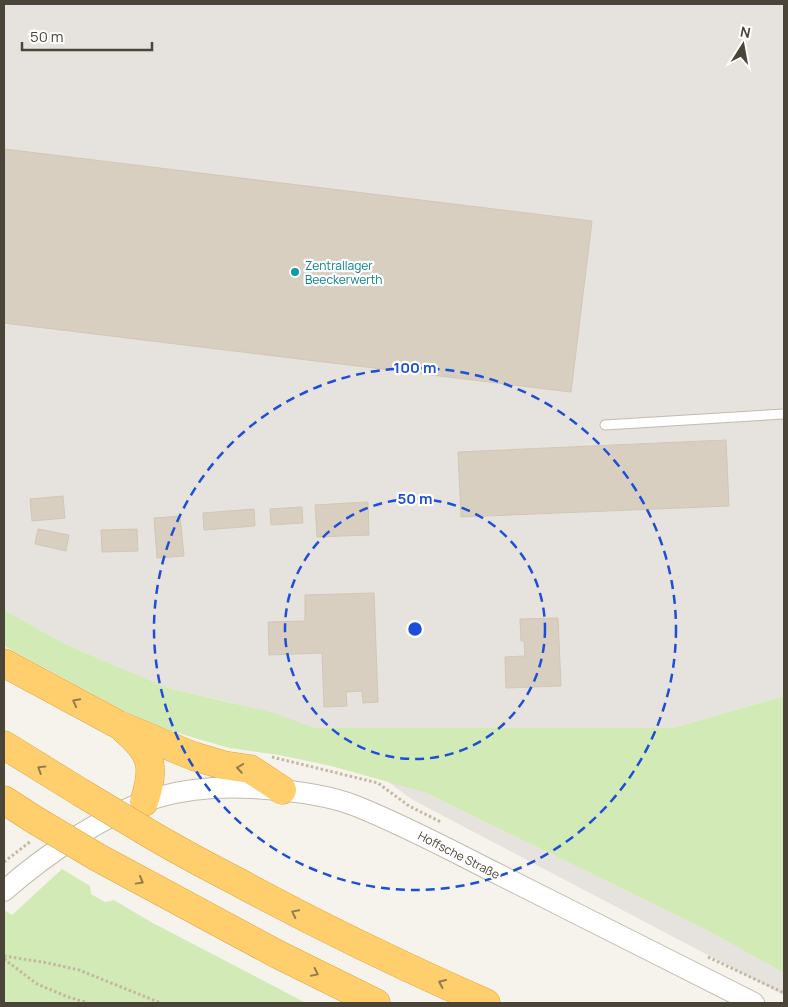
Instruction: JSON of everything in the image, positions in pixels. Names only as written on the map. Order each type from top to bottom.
[{"type":"highway","points":[[4,663],[119,725],[193,756],[223,765],[250,769],[282,790]]},
{"type":"highway","points":[[119,725],[138,741],[148,755],[150,778],[144,802]]},
{"type":"highway","points":[[4,745],[168,845],[291,911],[486,1003]]},
{"type":"highway","points":[[4,800],[97,857],[276,954],[376,1003]]},
{"type":"street","name":"Hoffsche Straße","points":[[4,890],[30,869],[88,830],[144,802],[161,796],[202,788],[234,786],[317,795],[354,806],[414,832],[754,1003]]},
{"type":"lane","points":[[605,425],[784,414]]},
{"type":"path","points":[[4,958],[37,984],[88,1003]]},
{"type":"path","points":[[4,958],[48,963],[79,970],[161,1003]]},
{"type":"shaded area","points":[[4,4],[784,4],[784,696],[673,728],[315,728],[424,792],[703,928],[784,973],[784,995],[413,800],[314,728],[233,703],[168,688],[67,645],[4,610]]},
{"type":"green space","points":[[4,610],[67,645],[168,688],[274,713],[314,728],[673,728],[784,696],[784,973],[703,928],[424,792],[331,766],[279,755],[229,748],[148,724],[4,646]]},
{"type":"green space","points":[[62,869],[90,886],[91,894],[105,902],[114,900],[151,922],[306,1003],[4,1003],[4,910],[12,915]]},
{"type":"building","name":"Zentrallager Beeckerwerth","points":[[4,149],[592,221],[571,392],[4,323]]},
{"type":"building","points":[[726,440],[729,506],[461,517],[458,452]]},
{"type":"building","points":[[63,496],[65,518],[32,521],[30,499]]},
{"type":"building","points":[[368,502],[369,535],[317,537],[315,505]]},
{"type":"building","points":[[302,507],[303,523],[271,525],[270,509]]},
{"type":"building","points":[[254,509],[255,526],[204,530],[203,513]]},
{"type":"building","points":[[180,516],[184,556],[157,558],[154,518]]},
{"type":"building","points":[[38,529],[69,535],[66,551],[35,544]]},
{"type":"building","points":[[137,529],[138,551],[102,552],[101,530]]},
{"type":"building","points":[[374,593],[378,702],[363,703],[362,691],[346,692],[347,706],[324,707],[322,653],[269,655],[268,622],[305,621],[305,595]]},
{"type":"building","points":[[558,618],[561,686],[506,688],[505,657],[525,656],[524,641],[521,641],[520,619]]},
{"type":"place","name":"Zentrallager Beeckerwerth","points":[[295,272]]}]
